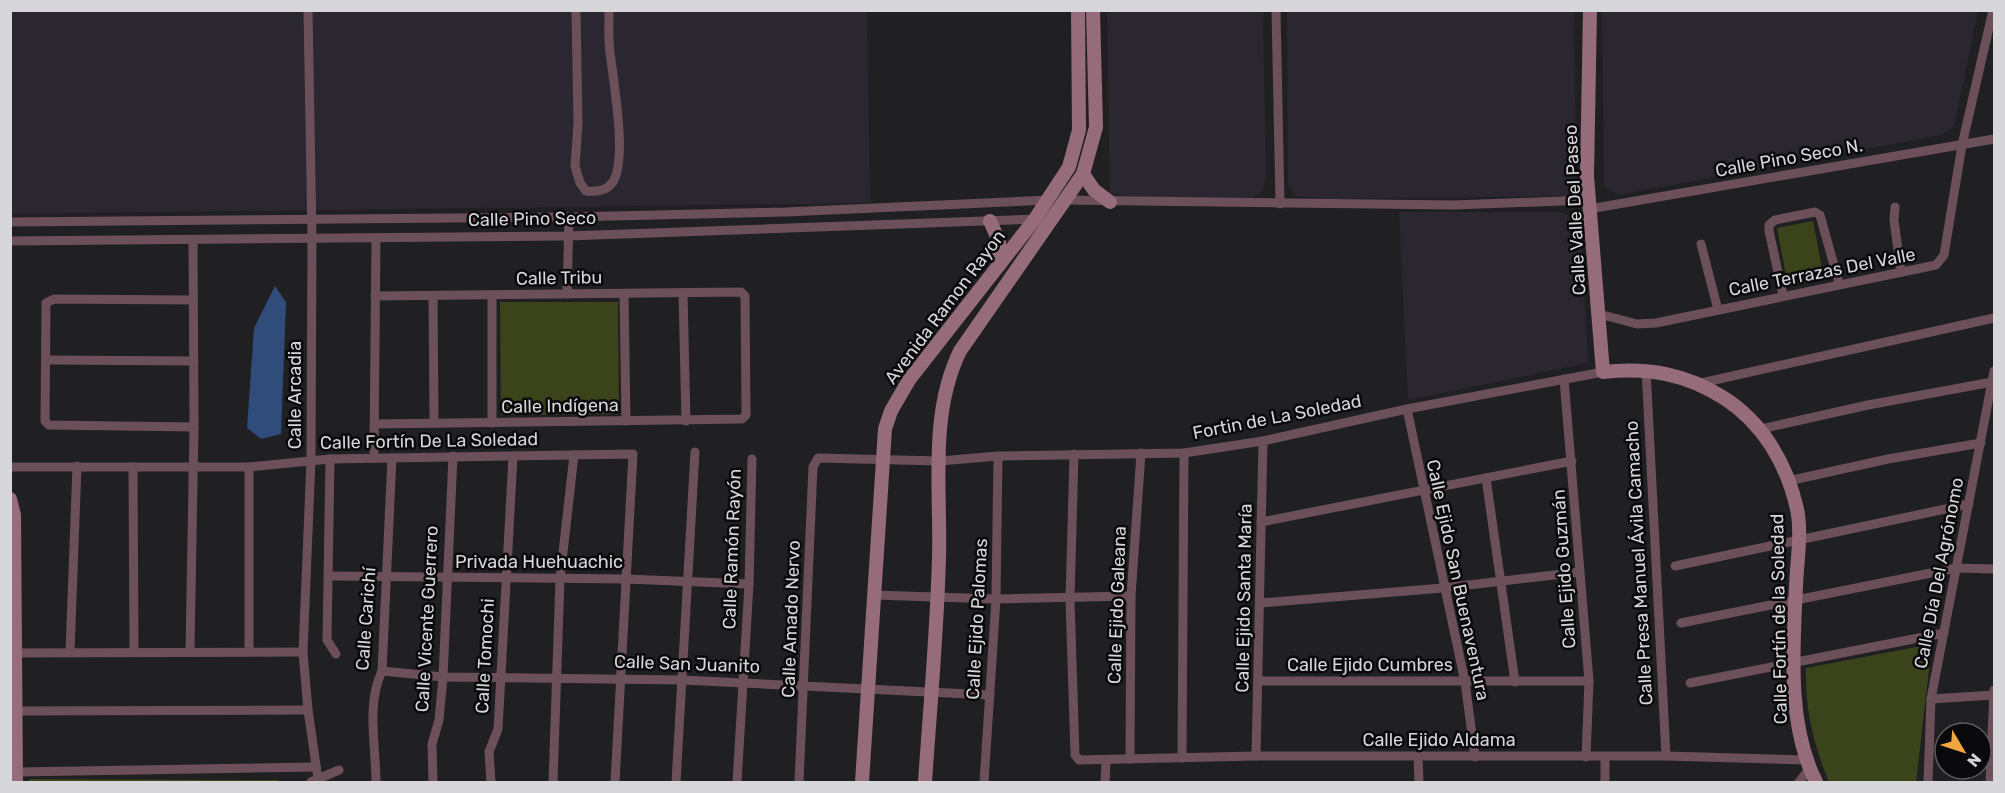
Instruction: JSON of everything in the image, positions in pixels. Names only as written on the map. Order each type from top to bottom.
[{"type":"main road","name":"Avenida Ramon Rayon","points":[[862,783],[881,459],[891,411],[909,380],[1035,219],[1068,167],[1079,130],[1078,10]]},
{"type":"main road","name":"Avenida Ramon Rayon","points":[[925,783],[937,597],[941,411],[960,351],[1083,174],[1096,127],[1093,10]]},
{"type":"main road","name":"Calle Valle Del Paseo","points":[[1590,10],[1587,119],[1589,205],[1603,372]]},
{"type":"main road","points":[[1083,174],[1094,190],[1110,202]]},
{"type":"main road","points":[[990,221],[999,241],[999,265]]},
{"type":"main road","name":"Fortin de La Soledad","points":[[1603,372],[1646,369],[1701,383]]},
{"type":"main road","name":"Calle Fortín de la Soledad","points":[[1701,383],[1732,403],[1761,429],[1775,451],[1797,510],[1794,660],[1799,733],[1807,764],[1816,783]]},
{"type":"main road","points":[[10,499],[14,515],[16,777]]},
{"type":"street","name":"Calle Arcadia","points":[[308,10],[312,219],[311,460],[303,652],[316,767],[314,781]]},
{"type":"street","points":[[576,10],[578,124],[575,166],[580,183],[586,191],[595,192],[605,190],[614,180],[617,166],[617,94],[609,49],[609,10]]},
{"type":"street","points":[[1276,10],[1280,204]]},
{"type":"street","name":"Calle Terrazas Del Valle","points":[[1599,314],[1637,324],[1718,310],[1839,283],[1931,267],[1944,255],[1962,145],[1993,10]]},
{"type":"street","name":"Calle Pino Seco N.","points":[[1280,204],[1589,205],[1995,139]]},
{"type":"street","name":"Calle Pino Seco","points":[[10,222],[569,217],[798,212],[1046,200],[1280,204]]},
{"type":"street","points":[[1896,207],[1894,220],[1901,272]]},
{"type":"street","points":[[1783,295],[1769,231],[1769,225],[1775,220],[1815,212],[1820,215],[1839,283]]},
{"type":"street","points":[[567,294],[569,217]]},
{"type":"street","name":"Calle Pino Seco","points":[[10,241],[568,236],[1054,218]]},
{"type":"street","points":[[374,452],[376,238]]},
{"type":"street","points":[[190,650],[194,467],[193,240]]},
{"type":"street","points":[[1701,244],[1718,310]]},
{"type":"street","points":[[683,293],[686,421]]},
{"type":"street","name":"Calle Tribu","points":[[375,296],[743,293],[745,418]]},
{"type":"street","points":[[624,294],[626,421]]},
{"type":"street","points":[[492,295],[492,423]]},
{"type":"street","points":[[433,296],[434,423]]},
{"type":"street","points":[[193,300],[54,299],[46,303],[47,424],[194,427]]},
{"type":"street","points":[[1701,383],[1995,318]]},
{"type":"street","points":[[47,360],[194,361]]},
{"type":"street","name":"Calle Presa Manuel Ávila Camacho","points":[[1646,369],[1666,756]]},
{"type":"street","name":"Calle Día Del Agrónomo","points":[[1928,783],[1931,699],[1995,371]]},
{"type":"street","name":"Fortin de La Soledad","points":[[818,458],[940,460],[998,456],[1184,453],[1263,441],[1407,409],[1603,372]]},
{"type":"street","name":"Calle Ejido Guzmán","points":[[1564,379],[1589,681],[1586,757]]},
{"type":"street","points":[[1761,429],[1868,405],[1992,382]]},
{"type":"street","name":"Calle Ejido San Buenaventura","points":[[1407,409],[1443,588],[1465,682],[1474,757]]},
{"type":"street","name":"Calle Indígena","points":[[375,424],[686,421],[745,418]]},
{"type":"street","name":"Calle Ejido Santa María","points":[[1257,756],[1263,441]]},
{"type":"street","points":[[1788,481],[1888,459],[1981,443]]},
{"type":"street","points":[[676,783],[695,452]]},
{"type":"street","name":"Calle Ejido Galeana","points":[[1130,759],[1131,596],[1141,453]]},
{"type":"street","points":[[1182,758],[1184,453]]},
{"type":"street","name":"Calle Fortín De La Soledad","points":[[10,467],[249,467],[330,459],[633,454],[626,579]]},
{"type":"street","points":[[1070,600],[1074,454]]},
{"type":"street","points":[[553,783],[559,678],[560,579],[574,455]]},
{"type":"street","name":"Calle Vicente Guerrero","points":[[433,783],[432,744],[439,720],[453,456]]},
{"type":"street","name":"Calle Ejido Palomas","points":[[984,783],[996,600],[998,456]]},
{"type":"street","name":"Calle Tomochi","points":[[491,783],[488,759],[498,729],[513,457]]},
{"type":"street","name":"Calle Carichí","points":[[376,783],[373,717],[375,689],[382,671],[392,458]]},
{"type":"street","name":"Calle Amado Nervo","points":[[799,783],[813,467],[818,458]]},
{"type":"street","points":[[330,459],[327,640],[336,654]]},
{"type":"street","name":"Calle Ramón Rayón","points":[[737,783],[744,683],[752,459]]},
{"type":"street","points":[[1261,522],[1572,461]]},
{"type":"street","points":[[70,651],[77,466]]},
{"type":"street","points":[[133,467],[134,651]]},
{"type":"street","points":[[249,467],[249,651]]},
{"type":"street","points":[[1486,478],[1515,682]]},
{"type":"street","points":[[1675,566],[1969,504]]},
{"type":"street","points":[[1681,623],[1956,568],[1995,569]]},
{"type":"street","points":[[1261,603],[1443,588],[1580,572]]},
{"type":"street","name":"Privada Huehuachic","points":[[329,576],[446,579],[626,579],[748,584]]},
{"type":"street","points":[[615,783],[618,678],[626,579]]},
{"type":"street","points":[[874,595],[996,600],[1070,600],[1131,596]]},
{"type":"street","name":"Calle Ejido Aldama","points":[[1070,600],[1075,755],[1079,760],[1257,756],[1605,758],[1666,756],[1807,764]]},
{"type":"street","points":[[1690,683],[1794,660],[1944,633]]},
{"type":"street","points":[[15,653],[190,650],[303,652]]},
{"type":"street","name":"Calle San Juanito","points":[[382,671],[442,677],[682,680],[990,695]]},
{"type":"street","name":"Calle Ejido Cumbres","points":[[1259,681],[1589,681]]},
{"type":"street","points":[[1931,699],[1994,693],[1990,783]]},
{"type":"street","points":[[16,711],[308,710]]},
{"type":"street","points":[[1418,757],[1419,783]]},
{"type":"street","points":[[1605,758],[1605,783]]},
{"type":"street","points":[[1105,783],[1106,761]]},
{"type":"street","points":[[1799,783],[1807,764]]},
{"type":"street","points":[[16,777],[316,767]]},
{"type":"street","points":[[314,781],[339,770]]},
{"type":"shaded area","points":[[1602,10],[1978,11],[1954,126],[1941,135],[1618,195],[1604,187]]},
{"type":"shaded area","points":[[10,11],[867,11],[870,203],[11,214]]},
{"type":"shaded area","points":[[1107,11],[1263,11],[1266,177],[1262,191],[1252,198],[1152,198],[1110,194]]},
{"type":"shaded area","points":[[1287,11],[1574,11],[1576,183],[1574,191],[1565,196],[1330,199],[1295,196],[1288,185]]},
{"type":"shaded area","points":[[1399,212],[1560,212],[1575,218],[1581,229],[1588,363],[1408,400]]},
{"type":"green space","points":[[1813,221],[1824,279],[1788,286],[1777,228]]},
{"type":"green space","points":[[500,302],[618,302],[619,414],[501,415]]},
{"type":"green space","points":[[1932,644],[1916,782],[1829,782],[1811,726],[1806,668]]},
{"type":"green space","points":[[30,779],[278,780],[279,782],[27,782]]},
{"type":"water","points":[[275,286],[286,302],[281,434],[261,439],[247,428],[254,328]]}]
